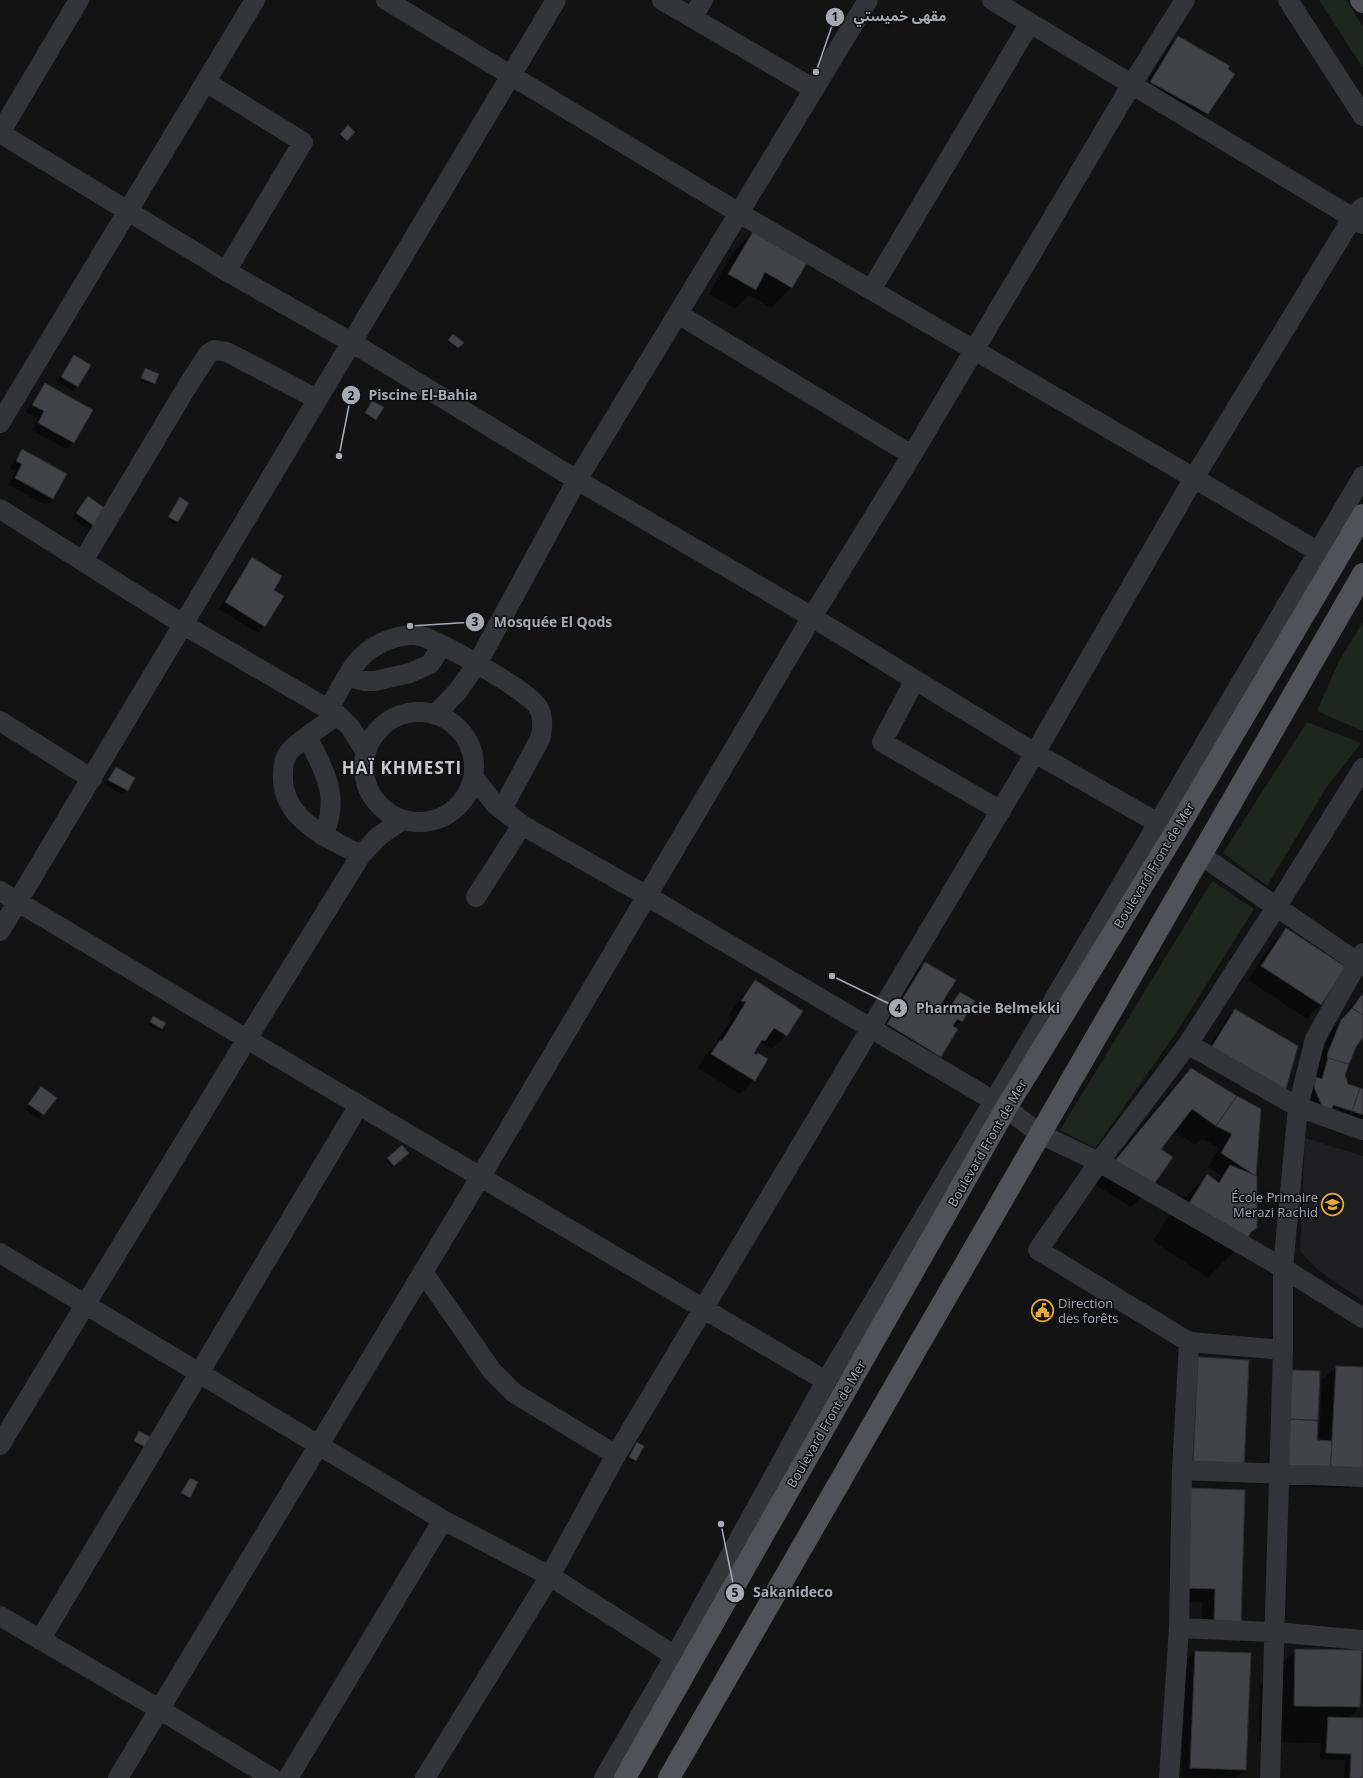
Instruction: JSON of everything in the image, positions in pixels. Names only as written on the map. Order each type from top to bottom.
[{"type":"main road","name":"Boulevard Front de Mer","points":[[625,1778],[1000,1105],[1176,831],[1363,515]]},
{"type":"main road","points":[[669,1778],[1202,856],[1363,574]]},
{"type":"street","points":[[79,0],[0,133],[226,271],[350,342],[577,480],[812,617],[1035,753],[1158,824]]},
{"type":"street","points":[[0,424],[255,0]]},
{"type":"street","points":[[386,0],[739,213],[1317,551]]},
{"type":"street","points":[[0,931],[184,625],[350,342],[556,0]]},
{"type":"street","points":[[662,0],[814,89]]},
{"type":"street","points":[[692,18],[703,0]]},
{"type":"street","points":[[435,715],[472,672],[577,480],[868,0]]},
{"type":"street","points":[[425,1778],[550,1576],[616,1456],[1001,812],[1194,478],[1360,216],[1132,84],[992,0]]},
{"type":"street","points":[[118,1778],[481,1176],[812,617],[912,455],[1132,84],[1185,0]]},
{"type":"street","points":[[1288,0],[1363,116]]},
{"type":"street","points":[[871,290],[1030,23]]},
{"type":"street","points":[[206,82],[303,142],[226,271]]},
{"type":"street","points":[[678,314],[912,455]]},
{"type":"street","points":[[83,561],[208,354],[215,350],[227,352],[317,399]]},
{"type":"street","points":[[604,1778],[676,1656],[826,1381],[1000,1105],[1158,824],[1317,551],[1363,476]]},
{"type":"street","points":[[0,509],[184,625],[336,715],[364,724],[384,725]]},
{"type":"street","points":[[365,850],[323,836],[298,815],[286,794],[283,779],[284,765],[289,752],[336,715],[348,677],[359,659],[375,646],[401,636],[423,636],[442,646],[472,672],[528,696],[539,708],[542,715],[542,731],[540,739],[499,807]]},
{"type":"street","points":[[348,677],[365,681],[375,681],[410,673],[430,664],[442,646]]},
{"type":"street","points":[[457,728],[472,672]]},
{"type":"street","points":[[915,680],[882,742],[1001,812]]},
{"type":"street","points":[[422,713],[435,715],[457,728],[464,736],[471,750],[474,766],[473,777],[465,796],[459,804],[439,818],[414,822],[402,820],[392,816],[376,802],[370,793],[365,778],[364,762],[366,752],[370,742],[384,725],[395,718],[408,714],[422,713]]},
{"type":"street","points":[[336,715],[356,735],[366,752]]},
{"type":"street","points":[[0,721],[92,779]]},
{"type":"street","points":[[308,738],[321,764],[330,792],[330,812],[323,836]]},
{"type":"street","points":[[1283,1350],[1188,1342],[1038,1250],[1100,1162],[1188,1044],[1277,906],[1363,768]]},
{"type":"street","points":[[473,777],[499,807],[522,825],[647,896],[1000,1105],[1040,1134],[1100,1162],[1283,1268],[1363,1318]]},
{"type":"street","points":[[0,1445],[247,1039],[365,850],[373,831],[376,802]]},
{"type":"street","points":[[459,804],[499,807]]},
{"type":"street","points":[[365,850],[402,820]]},
{"type":"street","points":[[476,897],[522,825]]},
{"type":"street","points":[[1202,856],[1361,961],[1315,1039],[1298,1107],[1283,1268],[1283,1350],[1270,1778]]},
{"type":"street","points":[[0,891],[247,1039],[481,1176],[703,1310],[826,1381]]},
{"type":"street","points":[[1188,1044],[1298,1107],[1363,1130]]},
{"type":"street","points":[[40,1640],[360,1105]]},
{"type":"street","points":[[0,1253],[320,1444],[443,1520],[550,1576],[676,1656]]},
{"type":"street","points":[[423,1272],[492,1371],[514,1392],[616,1456]]},
{"type":"street","points":[[1169,1778],[1179,1628],[1182,1470],[1188,1342]]},
{"type":"street","points":[[1182,1470],[1363,1477]]},
{"type":"street","points":[[288,1778],[443,1520]]},
{"type":"street","points":[[0,1616],[159,1708],[272,1778]]},
{"type":"street","points":[[1179,1628],[1274,1632],[1363,1640]]},
{"type":"shaded area","points":[[1319,0],[1346,0],[1363,27],[1363,68]]},
{"type":"shaded area","points":[[1363,622],[1363,731],[1317,711],[1339,661]]},
{"type":"shaded area","points":[[1307,722],[1361,743],[1326,788],[1267,886],[1223,853]]},
{"type":"shaded area","points":[[1212,881],[1254,909],[1176,1033],[1095,1148],[1060,1130]]},
{"type":"shaded area","name":"École Primaire Merazi Rachid","points":[[1305,1138],[1363,1156],[1363,1301],[1318,1270],[1300,1251]]},
{"type":"building","points":[[1178,36],[1230,66],[1228,69],[1235,74],[1208,114],[1150,82]]},
{"type":"building","points":[[348,125],[355,132],[347,141],[340,134]]},
{"type":"building","points":[[754,230],[808,261],[792,288],[765,272],[756,290],[728,274]]},
{"type":"building","points":[[453,334],[464,343],[458,348],[448,340]]},
{"type":"building","points":[[74,355],[91,365],[78,387],[61,377]]},
{"type":"building","points":[[145,368],[159,374],[155,384],[141,378]]},
{"type":"building","points":[[45,383],[93,410],[74,443],[38,423],[44,411],[32,405]]},
{"type":"building","points":[[372,401],[384,407],[376,420],[365,413]]},
{"type":"building","points":[[22,449],[67,474],[53,499],[15,478],[22,464],[16,461]]},
{"type":"building","points":[[88,496],[113,514],[100,530],[76,513]]},
{"type":"building","points":[[180,497],[189,503],[178,522],[168,517]]},
{"type":"building","points":[[252,557],[282,576],[274,590],[284,596],[265,627],[225,602]]},
{"type":"building","points":[[116,767],[135,778],[128,791],[108,780]]},
{"type":"building","points":[[1286,928],[1346,967],[1321,1005],[1261,966]]},
{"type":"building","points":[[925,962],[956,980],[940,1006],[948,1010],[960,992],[975,1001],[962,1022],[957,1019],[953,1026],[958,1029],[941,1057],[887,1024]]},
{"type":"building","points":[[755,980],[803,1011],[787,1036],[774,1028],[765,1041],[762,1040],[754,1053],[757,1055],[758,1053],[768,1059],[755,1081],[711,1054],[720,1040],[722,1041],[746,1002],[741,1001]]},
{"type":"building","points":[[1363,993],[1363,1015],[1352,1008]]},
{"type":"building","points":[[1352,1008],[1363,1015],[1363,1037],[1356,1047],[1349,1064],[1328,1058],[1327,1055],[1341,1020]]},
{"type":"building","points":[[1235,1009],[1298,1046],[1284,1096],[1208,1053]]},
{"type":"building","points":[[153,1016],[166,1023],[162,1029],[150,1022]]},
{"type":"building","points":[[1328,1058],[1349,1064],[1345,1075],[1348,1084],[1360,1088],[1352,1111],[1333,1105],[1332,1109],[1322,1106],[1314,1087],[1316,1077],[1322,1079]]},
{"type":"building","points":[[1191,1068],[1237,1096],[1216,1126],[1192,1109],[1161,1149],[1173,1157],[1152,1187],[1113,1163]]},
{"type":"building","points":[[41,1086],[57,1098],[44,1115],[28,1104]]},
{"type":"building","points":[[1360,1088],[1363,1089],[1363,1115],[1352,1111]]},
{"type":"building","points":[[1237,1096],[1261,1109],[1256,1176],[1221,1153],[1232,1134],[1216,1126]]},
{"type":"building","points":[[402,1145],[409,1153],[394,1166],[387,1158]]},
{"type":"building","points":[[1230,1165],[1257,1176],[1257,1228],[1251,1232],[1245,1243],[1188,1205],[1207,1174],[1219,1183]]},
{"type":"building","points":[[1198,1357],[1249,1360],[1244,1466],[1193,1464]]},
{"type":"building","points":[[1336,1366],[1363,1367],[1363,1475],[1330,1474]]},
{"type":"building","points":[[1292,1370],[1320,1371],[1318,1420],[1289,1419]]},
{"type":"building","points":[[1289,1419],[1318,1421],[1317,1440],[1332,1441],[1330,1474],[1286,1472]]},
{"type":"building","points":[[139,1431],[150,1437],[145,1447],[134,1441]]},
{"type":"building","points":[[637,1442],[644,1446],[636,1461],[629,1457]]},
{"type":"building","points":[[190,1478],[198,1482],[190,1498],[181,1493]]},
{"type":"building","points":[[1188,1488],[1245,1490],[1241,1623],[1214,1622],[1215,1589],[1185,1588]]},
{"type":"building","points":[[1295,1649],[1362,1650],[1360,1707],[1294,1706]]},
{"type":"building","points":[[1195,1651],[1251,1653],[1246,1770],[1190,1768]]},
{"type":"building","points":[[1328,1717],[1363,1718],[1363,1778],[1350,1778],[1351,1754],[1326,1753]]},
{"type":"place","name":"مقهى خميستي","points":[[816,72]]},
{"type":"place","name":"Piscine El-Bahia","points":[[339,456]]},
{"type":"place","name":"Mosquée El Qods","points":[[410,626]]},
{"type":"place","name":"Pharmacie Belmekki","points":[[832,976]]},
{"type":"place","name":"École Primaire Merazi Rachid","points":[[1333,1204]]},
{"type":"place","name":"Direction des forêts","points":[[1042,1310]]},
{"type":"place","name":"Sakanideco","points":[[721,1524]]},
{"type":"district","name":"HAÏ KHMESTI","points":[[402,768]]}]
